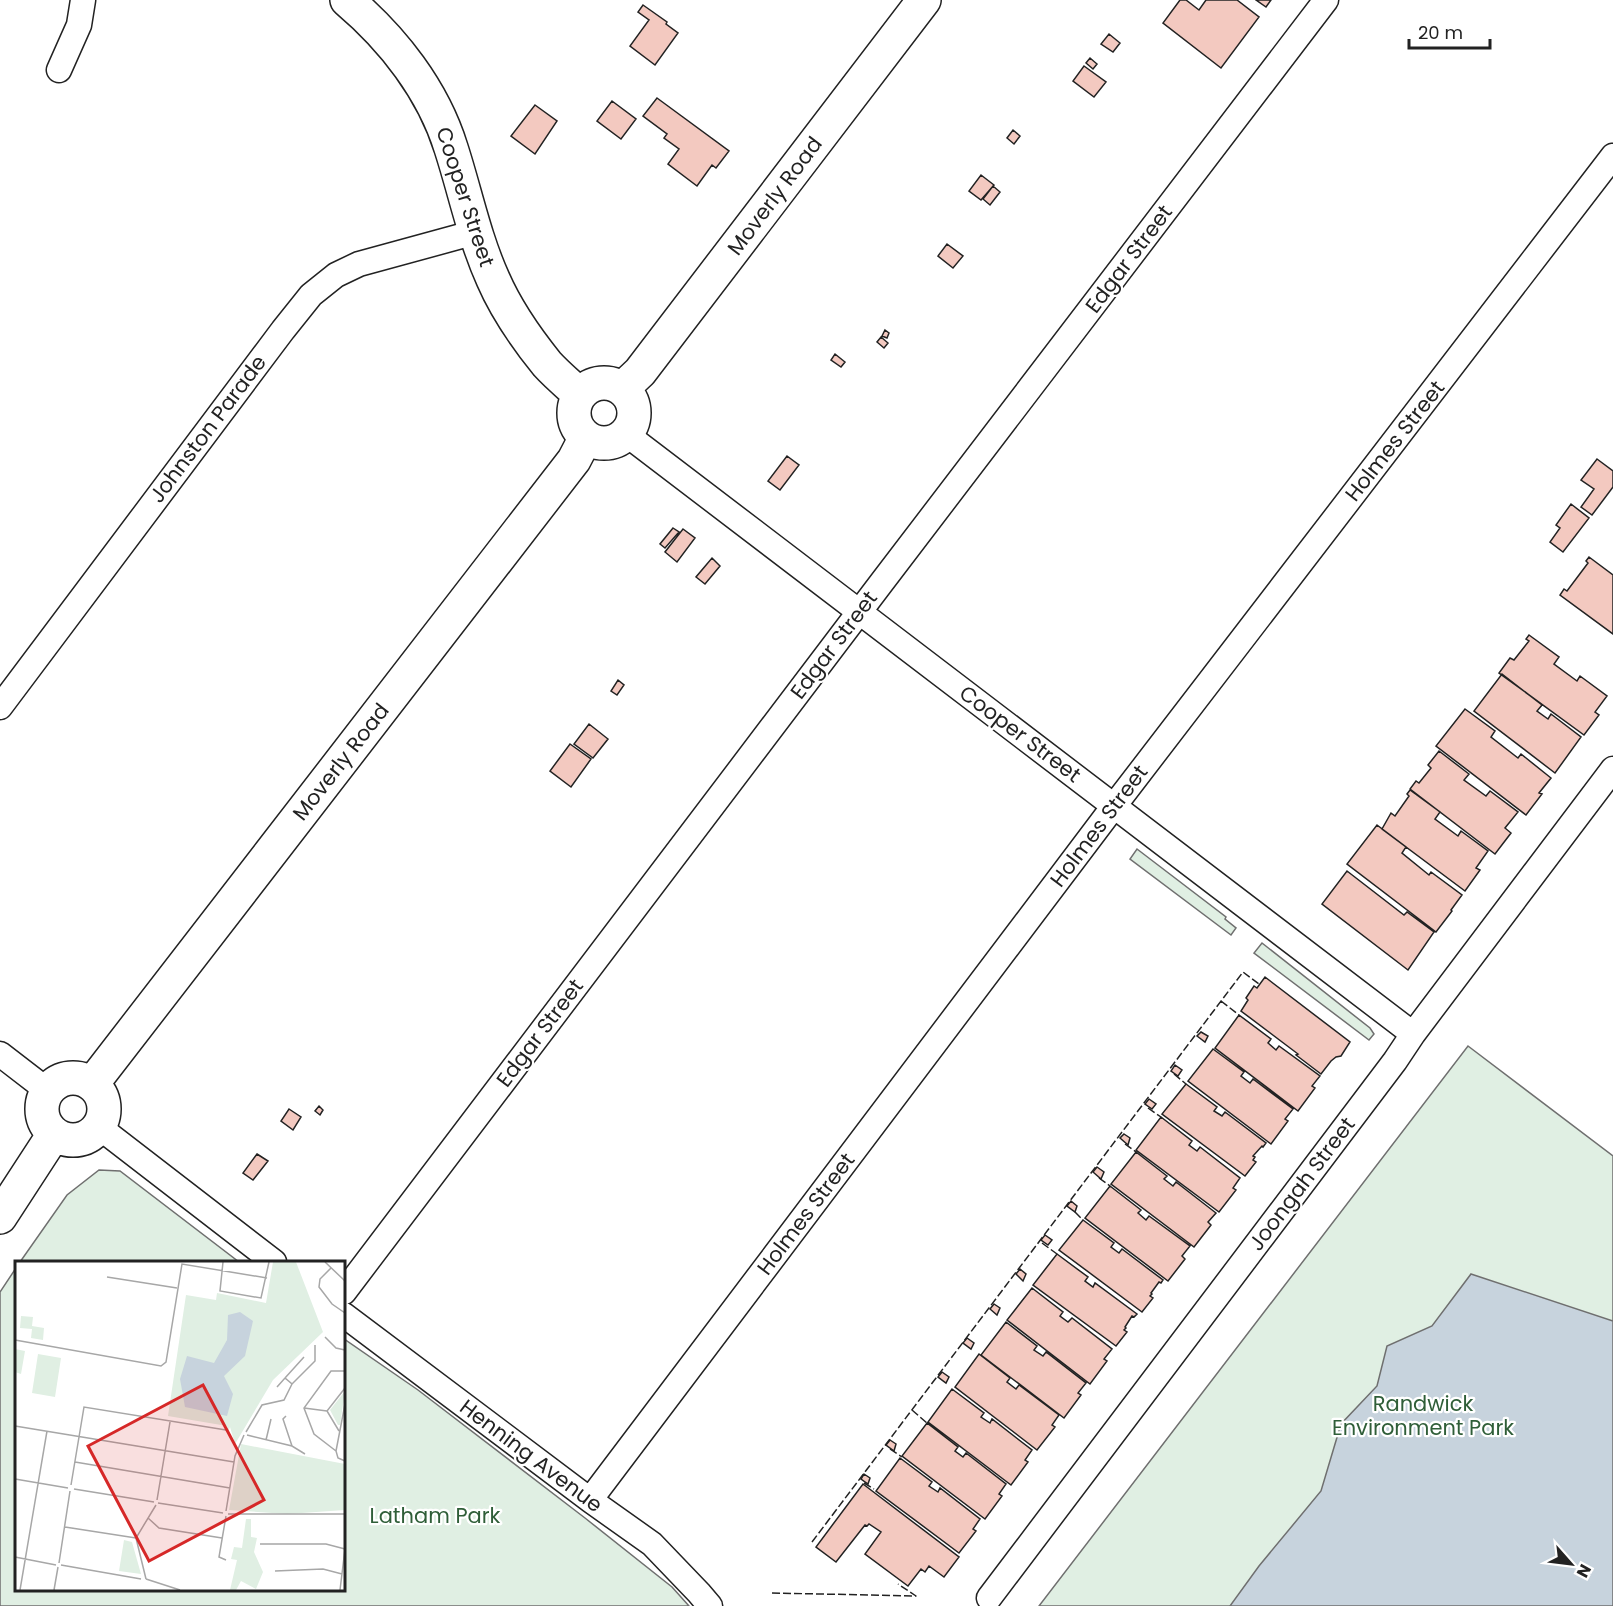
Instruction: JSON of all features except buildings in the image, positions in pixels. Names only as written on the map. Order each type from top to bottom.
[{"type":"street","points":[[59,70],[79,25],[83,0]]},
{"type":"street","name":"Cooper Street","points":[[347,0],[384,36],[423,85],[451,146],[492,278],[514,318],[548,365],[580,395]]},
{"type":"street","name":"Moverly Road","points":[[622,389],[640,372],[924,0]]},
{"type":"street","name":"Edgar Street","points":[[345,1291],[1326,0]]},
{"type":"street","name":"Holmes Street","points":[[590,1500],[1114,807],[1613,156]]},
{"type":"street","name":"Johnston Parade","points":[[0,707],[311,295],[336,275],[359,264],[476,232]]},
{"type":"street","points":[[605,383],[622,389],[628,395],[634,411],[634,419],[626,434],[611,443],[602,444],[586,437],[579,430],[574,413],[580,395],[587,389],[605,383]]},
{"type":"street","name":"Cooper Street","points":[[626,434],[1413,1034]]},
{"type":"street","name":"Moverly Road","points":[[92,1084],[574,460],[586,437]]},
{"type":"street","name":"Joongah Street","points":[[989,1598],[1389,1070],[1413,1034],[1613,769]]},
{"type":"street","points":[[0,1054],[48,1091]]},
{"type":"street","points":[[73,1078],[83,1079],[92,1084],[99,1091],[105,1109],[99,1128],[92,1135],[73,1141],[54,1134],[43,1119],[43,1100],[48,1091],[55,1084],[73,1078]]},
{"type":"street","points":[[99,1128],[271,1261]]},
{"type":"street","points":[[0,1216],[54,1134]]},
{"type":"street","name":"Henning Avenue","points":[[345,1316],[652,1544],[710,1606]]},
{"type":"green space","points":[[1137,849],[1226,917],[1225,919],[1236,928],[1231,935],[1130,859]]},
{"type":"green space","points":[[1262,943],[1370,1028],[1374,1034],[1369,1040],[1254,953]]},
{"type":"green space","name":"Randwick Environment Park","points":[[1468,1046],[1613,1156],[1613,1606],[1039,1606]]},
{"type":"green space","points":[[99,1170],[120,1171],[238,1261],[21,1261],[67,1195]]},
{"type":"green space","name":"Latham Park","points":[[15,1270],[15,1591],[345,1591],[345,1340],[418,1390],[585,1518],[672,1587],[689,1606],[0,1606],[0,1292]]},
{"type":"shaded area","points":[[1471,1274],[1613,1321],[1613,1606],[1230,1606],[1259,1566],[1321,1491],[1341,1424],[1377,1386],[1387,1346],[1432,1326]]},
{"type":"fence","points":[[812,1542],[1243,972],[1259,984]]},
{"type":"fence","points":[[1221,1001],[1239,1015]]},
{"type":"fence","points":[[1174,1074],[1186,1084]]},
{"type":"fence","points":[[1148,1108],[1161,1117]]},
{"type":"fence","points":[[1125,1144],[1136,1152]]},
{"type":"fence","points":[[1099,1178],[1110,1186]]},
{"type":"fence","points":[[1075,1212],[1083,1220]]},
{"type":"fence","points":[[1042,1243],[1057,1254]]},
{"type":"fence","points":[[912,1410],[927,1423]]},
{"type":"fence","points":[[890,1449],[902,1457]]},
{"type":"fence","points":[[864,1483],[874,1489]]},
{"type":"fence","points":[[772,1593],[916,1596],[898,1584]]}]
